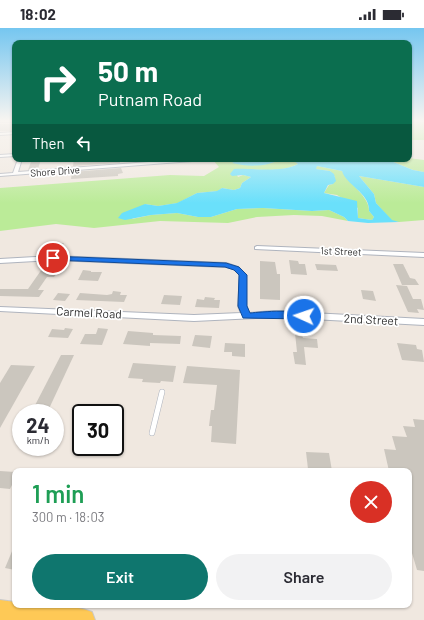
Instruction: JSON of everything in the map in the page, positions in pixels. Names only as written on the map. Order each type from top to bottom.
[{"type":"main road","points":[[0,611],[84,620]]},
{"type":"street","points":[[0,156],[12,154]]},
{"type":"street","points":[[15,174],[19,162]]},
{"type":"street","name":"Shore Drive","points":[[0,175],[168,162]]},
{"type":"street","name":"1st Street","points":[[257,248],[424,255]]},
{"type":"street","points":[[0,261],[53,258],[226,265],[236,268],[243,275],[242,306],[246,316]]},
{"type":"street","name":"Carmel Road","points":[[0,309],[177,318],[220,318],[246,316]]},
{"type":"street","name":"2nd Street","points":[[246,316],[274,314],[424,322]]},
{"type":"lane","points":[[152,433],[162,392]]},
{"type":"green space","points":[[412,158],[424,160],[424,172],[413,170],[393,162],[412,162]]},
{"type":"green space","points":[[215,162],[235,162],[233,163],[259,165],[272,162],[295,162],[298,164],[275,170],[234,169],[238,177],[243,175],[251,177],[242,183],[240,188],[234,190],[222,188],[218,191],[197,193],[178,203],[158,206],[145,204],[132,219],[151,215],[177,213],[198,217],[211,217],[237,209],[263,208],[312,211],[329,210],[344,217],[348,221],[322,216],[294,215],[257,217],[228,223],[160,221],[94,228],[56,224],[0,231],[0,188],[170,175],[204,176],[219,167]]},
{"type":"green space","points":[[317,166],[342,171],[366,201],[369,211],[374,217],[372,220],[358,218],[358,208],[337,195],[324,193],[329,185],[333,184],[335,177],[330,171],[315,169]]},
{"type":"green space","points":[[359,176],[424,187],[424,220],[399,222],[392,221],[376,203],[374,194]]},
{"type":"water","points":[[234,162],[276,162],[257,166],[232,163]]},
{"type":"water","points":[[295,162],[393,162],[413,170],[424,172],[424,187],[359,176],[374,194],[376,203],[392,220],[399,222],[368,223],[348,221],[344,217],[329,210],[312,211],[263,208],[237,209],[211,217],[198,217],[177,213],[151,215],[125,220],[118,218],[122,213],[145,204],[158,206],[177,203],[197,193],[217,191],[222,188],[234,190],[240,188],[242,183],[251,177],[243,175],[232,176],[230,174],[234,169],[275,169],[291,167],[298,164]],"holes":[[[317,166],[342,171],[344,176],[366,199],[369,211],[374,217],[372,220],[358,218],[357,201],[324,193],[328,185],[333,184],[336,181],[334,174],[330,171],[316,169]]]},
{"type":"building","points":[[31,162],[40,162],[38,169],[28,170]]},
{"type":"building","points":[[74,162],[120,162],[120,163],[73,166]]},
{"type":"building","points":[[121,168],[123,173],[118,174],[118,176],[71,179],[72,172]]},
{"type":"building","points":[[52,243],[64,243],[58,251],[46,250]]},
{"type":"building","points":[[289,260],[298,261],[299,264],[305,264],[307,275],[291,274]]},
{"type":"building","points":[[260,261],[275,262],[277,274],[280,274],[280,300],[260,299]]},
{"type":"building","points":[[315,264],[336,265],[338,271],[317,270]]},
{"type":"building","points":[[393,264],[403,264],[410,278],[415,279],[419,285],[402,285]]},
{"type":"building","points":[[42,269],[59,270],[54,277],[47,277],[38,290],[44,290],[39,297],[0,296],[0,289],[28,289]]},
{"type":"building","points":[[83,270],[102,272],[98,281],[78,280]]},
{"type":"building","points":[[396,285],[407,286],[413,299],[421,299],[424,310],[417,309],[419,313],[408,312]]},
{"type":"building","points":[[361,290],[373,291],[376,301],[363,299]]},
{"type":"building","points":[[113,291],[121,292],[120,295],[127,295],[124,302],[76,300],[80,293],[107,295],[112,294]]},
{"type":"building","points":[[58,293],[70,294],[65,301],[53,300]]},
{"type":"building","points":[[164,295],[182,296],[180,305],[161,304]]},
{"type":"building","points":[[205,297],[220,300],[219,308],[195,307],[197,299],[204,300]]},
{"type":"building","points":[[65,328],[73,329],[68,338],[48,337],[52,329],[64,330]]},
{"type":"building","points":[[98,328],[108,329],[102,345],[80,344],[85,334],[96,334]]},
{"type":"building","points":[[128,331],[153,333],[153,335],[181,336],[180,344],[150,343],[150,346],[123,344]]},
{"type":"building","points":[[295,333],[302,334],[303,338],[317,339],[318,348],[304,347],[306,365],[295,364],[293,352],[297,352]]},
{"type":"building","points":[[195,335],[212,336],[210,348],[192,346]]},
{"type":"building","points":[[225,343],[245,344],[245,357],[232,356],[232,352],[224,352]]},
{"type":"building","points":[[397,343],[416,345],[417,349],[422,350],[424,362],[402,360]]},
{"type":"building","points":[[61,355],[74,355],[51,404],[36,404]]},
{"type":"building","points":[[133,363],[176,366],[173,382],[142,382],[143,379],[128,378]]},
{"type":"building","points":[[11,365],[35,366],[14,404],[12,404],[12,407],[0,428],[0,383]]},
{"type":"building","points":[[187,366],[240,370],[236,444],[211,442],[212,426],[209,426],[211,410],[214,410],[217,385],[183,383]]},
{"type":"building","points":[[413,419],[424,420],[424,571],[417,570],[412,553],[412,468],[388,468],[384,449],[396,450],[392,436],[407,437],[403,426],[415,427]]},
{"type":"building","points":[[306,452],[329,453],[332,468],[308,468]]},
{"type":"building","points":[[0,471],[12,472],[12,485],[10,489],[0,488]]},
{"type":"building","points":[[12,551],[12,569],[5,568]]},
{"type":"route","points":[[53,258],[220,264],[232,266],[241,272],[244,278],[242,306],[246,316],[274,314],[304,316]]}]
